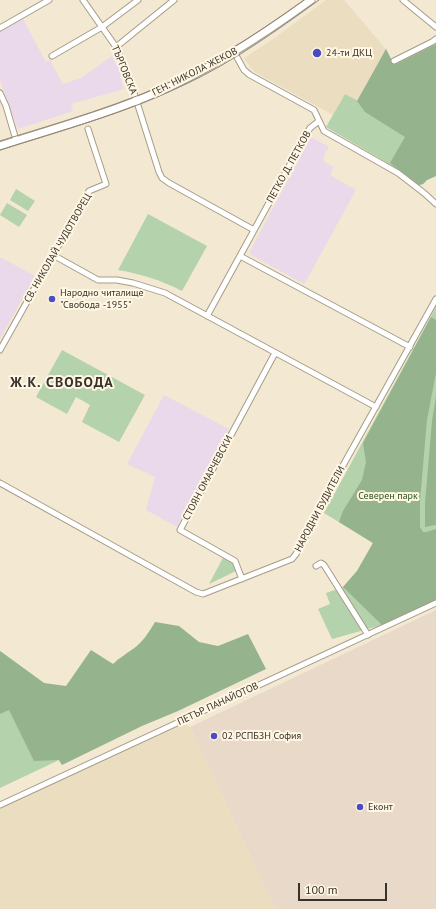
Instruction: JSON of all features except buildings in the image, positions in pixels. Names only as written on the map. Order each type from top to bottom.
[{"type":"street","points":[[0,28],[49,0]]},
{"type":"street","name":"ТЪРГОВСКА","points":[[83,0],[116,47],[129,77],[136,101]]},
{"type":"street","points":[[52,56],[102,28],[138,0]]},
{"type":"street","points":[[116,47],[174,0]]},
{"type":"street","name":"ГЕН. НИКОЛА ЖЕКОВ","points":[[0,146],[136,101],[184,80],[268,31],[311,0]]},
{"type":"street","points":[[402,0],[436,27]]},
{"type":"street","points":[[394,61],[436,39]]},
{"type":"street","name":"ПЕТКО Д. ПЕТКОВ","points":[[207,316],[310,128],[319,121],[314,110],[250,75],[244,70],[234,52]]},
{"type":"street","points":[[0,93],[6,106],[16,140]]},
{"type":"street","points":[[136,101],[162,178],[168,183],[254,230]]},
{"type":"street","points":[[319,121],[324,131],[398,174],[436,204]]},
{"type":"street","name":"СВ. НИКОЛАЙ ЧУДОТВОРЕЦ","points":[[0,350],[89,191],[106,184],[88,129]]},
{"type":"street","points":[[53,255],[98,280],[117,280],[165,293],[376,407]]},
{"type":"street","points":[[240,256],[410,347]]},
{"type":"street","name":"НАРОДНИ БУДИТЕЛИ","points":[[0,483],[196,592],[203,594],[292,559],[436,299]]},
{"type":"street","name":"СТОЯН ОМАРЧЕВСКИ","points":[[242,579],[235,561],[180,530],[275,353]]},
{"type":"street","points":[[316,566],[321,563],[324,566],[368,635]]},
{"type":"street","name":"ПЕТЪР ПАНАЙОТОВ","points":[[0,805],[436,603]]},
{"type":"shaded area","name":"24-ти ДКЦ","points":[[326,0],[344,0],[386,49],[357,101],[345,94],[333,115],[256,73],[244,58],[273,39]]},
{"type":"shaded area","points":[[23,19],[46,62],[50,60],[63,84],[81,78],[112,56],[123,75],[120,77],[124,89],[71,104],[73,111],[18,129],[0,80],[0,31]]},
{"type":"shaded area","points":[[311,137],[329,147],[324,155],[324,162],[334,167],[330,175],[356,190],[304,284],[251,255],[250,251]]},
{"type":"shaded area","points":[[0,257],[35,276],[0,339]]},
{"type":"shaded area","points":[[164,395],[229,429],[177,527],[146,510],[155,477],[127,464]]},
{"type":"shaded area","points":[[436,610],[436,909],[275,909],[190,727]]},
{"type":"shaded area","points":[[181,721],[190,727],[275,909],[0,909],[0,805]]},
{"type":"green space","points":[[436,44],[436,176],[419,185],[385,162],[326,127],[345,94],[358,101],[386,49],[394,65]]},
{"type":"green space","points":[[436,44],[436,176],[419,185],[390,163],[405,137],[365,112],[357,101],[386,49],[394,65]]},
{"type":"green space","points":[[16,189],[35,201],[28,211],[10,200]]},
{"type":"green space","points":[[7,203],[27,215],[19,227],[0,215]]},
{"type":"green space","points":[[148,214],[207,246],[182,291],[151,278],[118,270]]},
{"type":"green space","name":"Северен парк","points":[[436,307],[436,600],[382,625],[332,639],[318,609],[330,604],[326,593],[343,587],[357,571],[373,543],[324,513]]},
{"type":"green space","name":"Северен парк","points":[[431,317],[436,320],[436,373],[427,420],[420,501],[420,527],[423,532],[436,529],[436,600],[382,625],[343,587],[357,571],[373,543],[339,522],[343,511],[362,480],[366,462],[363,443]]},
{"type":"green space","points":[[62,350],[145,395],[119,442],[82,422],[90,405],[76,397],[67,414],[36,397]]},
{"type":"green space","points":[[436,396],[436,525],[425,527],[425,503],[432,421]]},
{"type":"green space","points":[[224,556],[231,560],[236,568],[236,571],[209,584]]},
{"type":"green space","points":[[155,622],[179,626],[199,642],[218,646],[248,634],[266,669],[178,711],[142,726],[62,765],[59,760],[34,761],[9,710],[0,714],[0,651],[44,683],[66,686],[91,650],[113,664],[140,643]]},
{"type":"green space","points":[[0,651],[44,683],[62,765],[59,760],[0,788]]},
{"type":"tram line","points":[[0,141],[116,104],[183,76],[215,59],[275,21],[304,0]]},
{"type":"tram line","points":[[0,150],[141,104],[186,84],[237,56],[319,0]]},
{"type":"place","name":"24-ти ДКЦ","points":[[317,53]]},
{"type":"place","name":"Народно читалище \"Свобода -1955\"","points":[[52,299]]},
{"type":"place","name":"02 РСПБЗН София","points":[[214,736]]},
{"type":"place","name":"Еконт","points":[[360,807]]},
{"type":"district","name":"Ж.К. СВОБОДА","points":[[62,383]]}]
